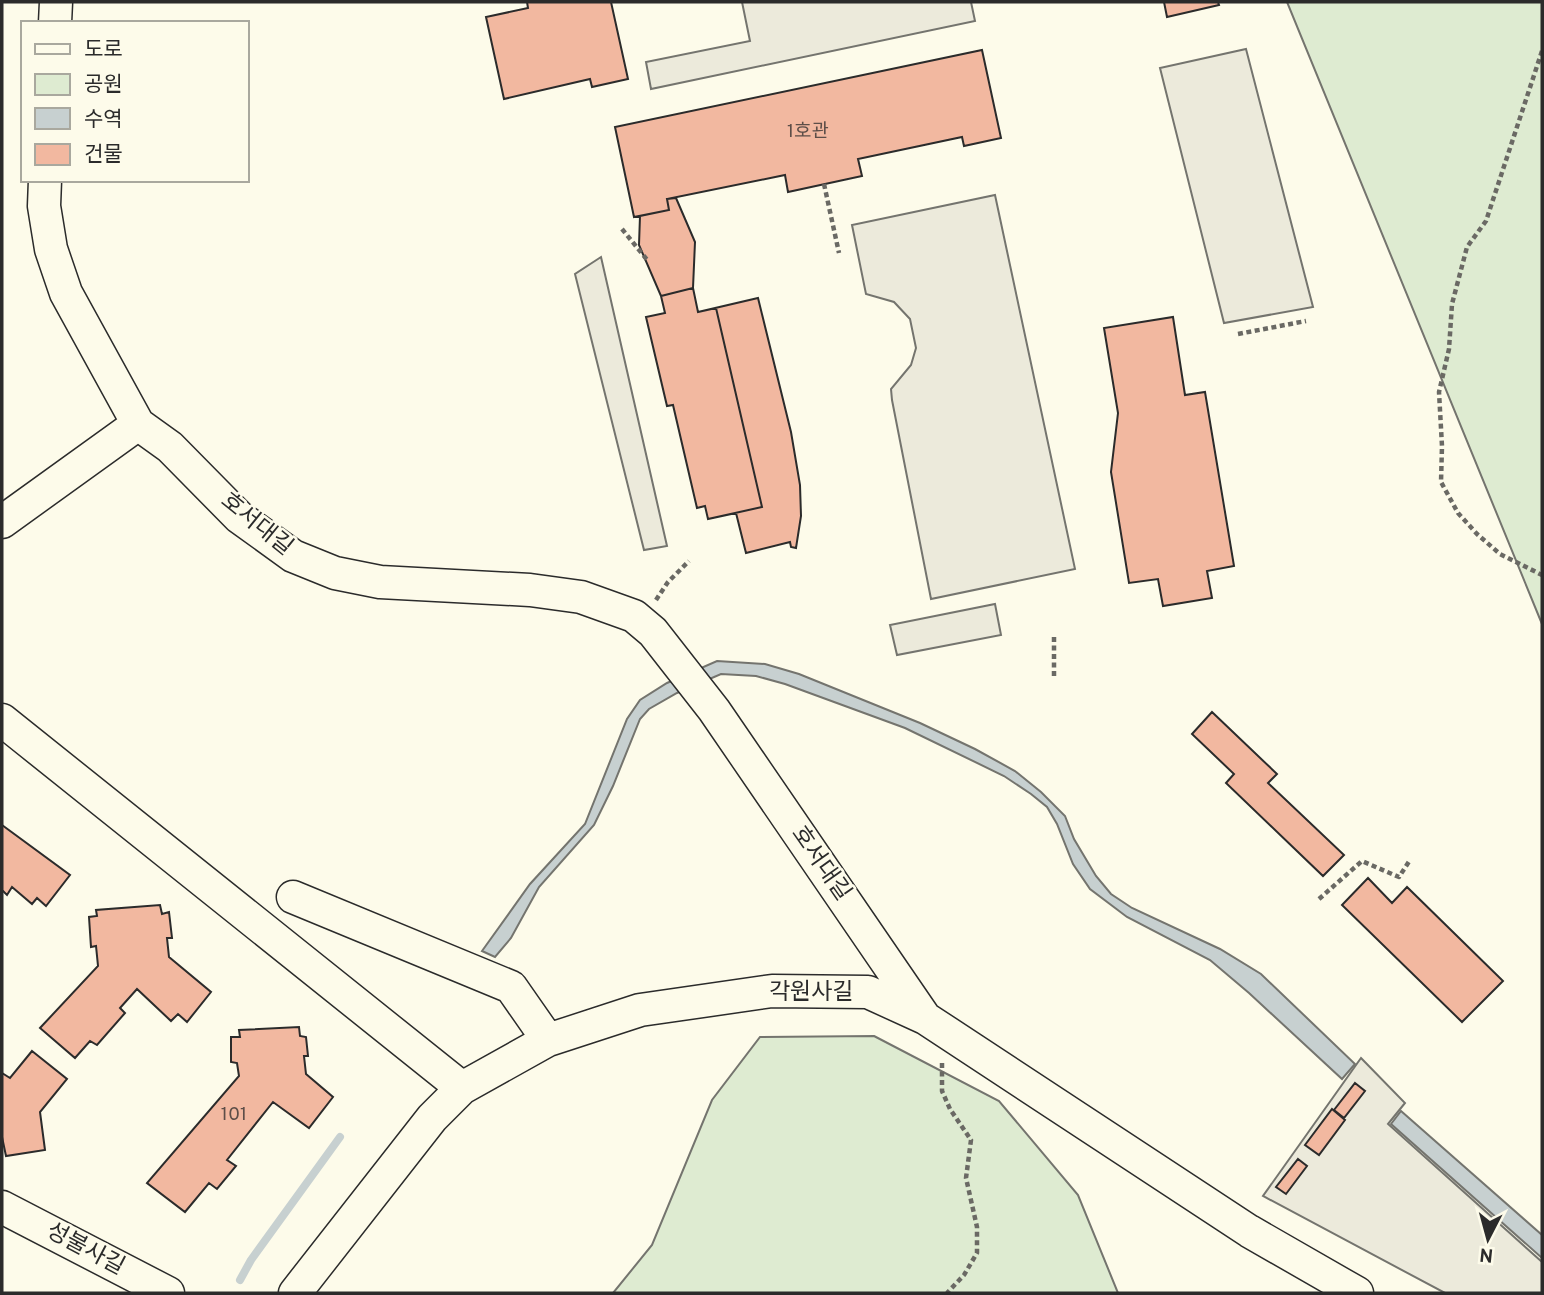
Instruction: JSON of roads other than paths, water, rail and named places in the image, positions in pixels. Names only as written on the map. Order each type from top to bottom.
[{"type":"street","points":[[55,21],[56,2]]},
{"type":"street","name":"호서대길","points":[[45,182],[44,206],[51,249],[66,293],[138,424],[170,447],[239,517],[293,556],[335,573],[380,582],[543,592],[581,597],[634,616],[653,632],[714,710],[925,1018]]},
{"type":"street","points":[[2,522],[138,424]]},
{"type":"street","points":[[2,720],[462,1088]]},
{"type":"street","points":[[293,897],[511,987],[548,1040]]},
{"type":"street","name":"각원사길","points":[[295,1293],[432,1118],[462,1088],[548,1040],[640,1010],[772,991],[868,992],[925,1018],[1249,1231],[1357,1293]]},
{"type":"street","name":"성불사길","points":[[2,1207],[168,1293]]},
{"type":"water","points":[[717,661],[765,664],[799,674],[920,723],[1015,771],[1065,816],[1074,839],[1096,876],[1111,894],[1132,908],[1220,949],[1261,974],[1355,1064],[1342,1079],[1210,960],[1127,917],[1090,889],[1073,864],[1047,807],[1004,776],[905,728],[756,676],[721,674],[677,693],[649,709],[640,719],[594,825],[539,887],[511,938],[495,957],[482,951],[530,884],[585,824],[627,719],[640,700],[667,683]]},
{"type":"water","points":[[1401,1111],[1542,1235],[1542,1258],[1391,1124]]},
{"type":"waterway","points":[[240,1280],[251,1260],[340,1137]]}]
